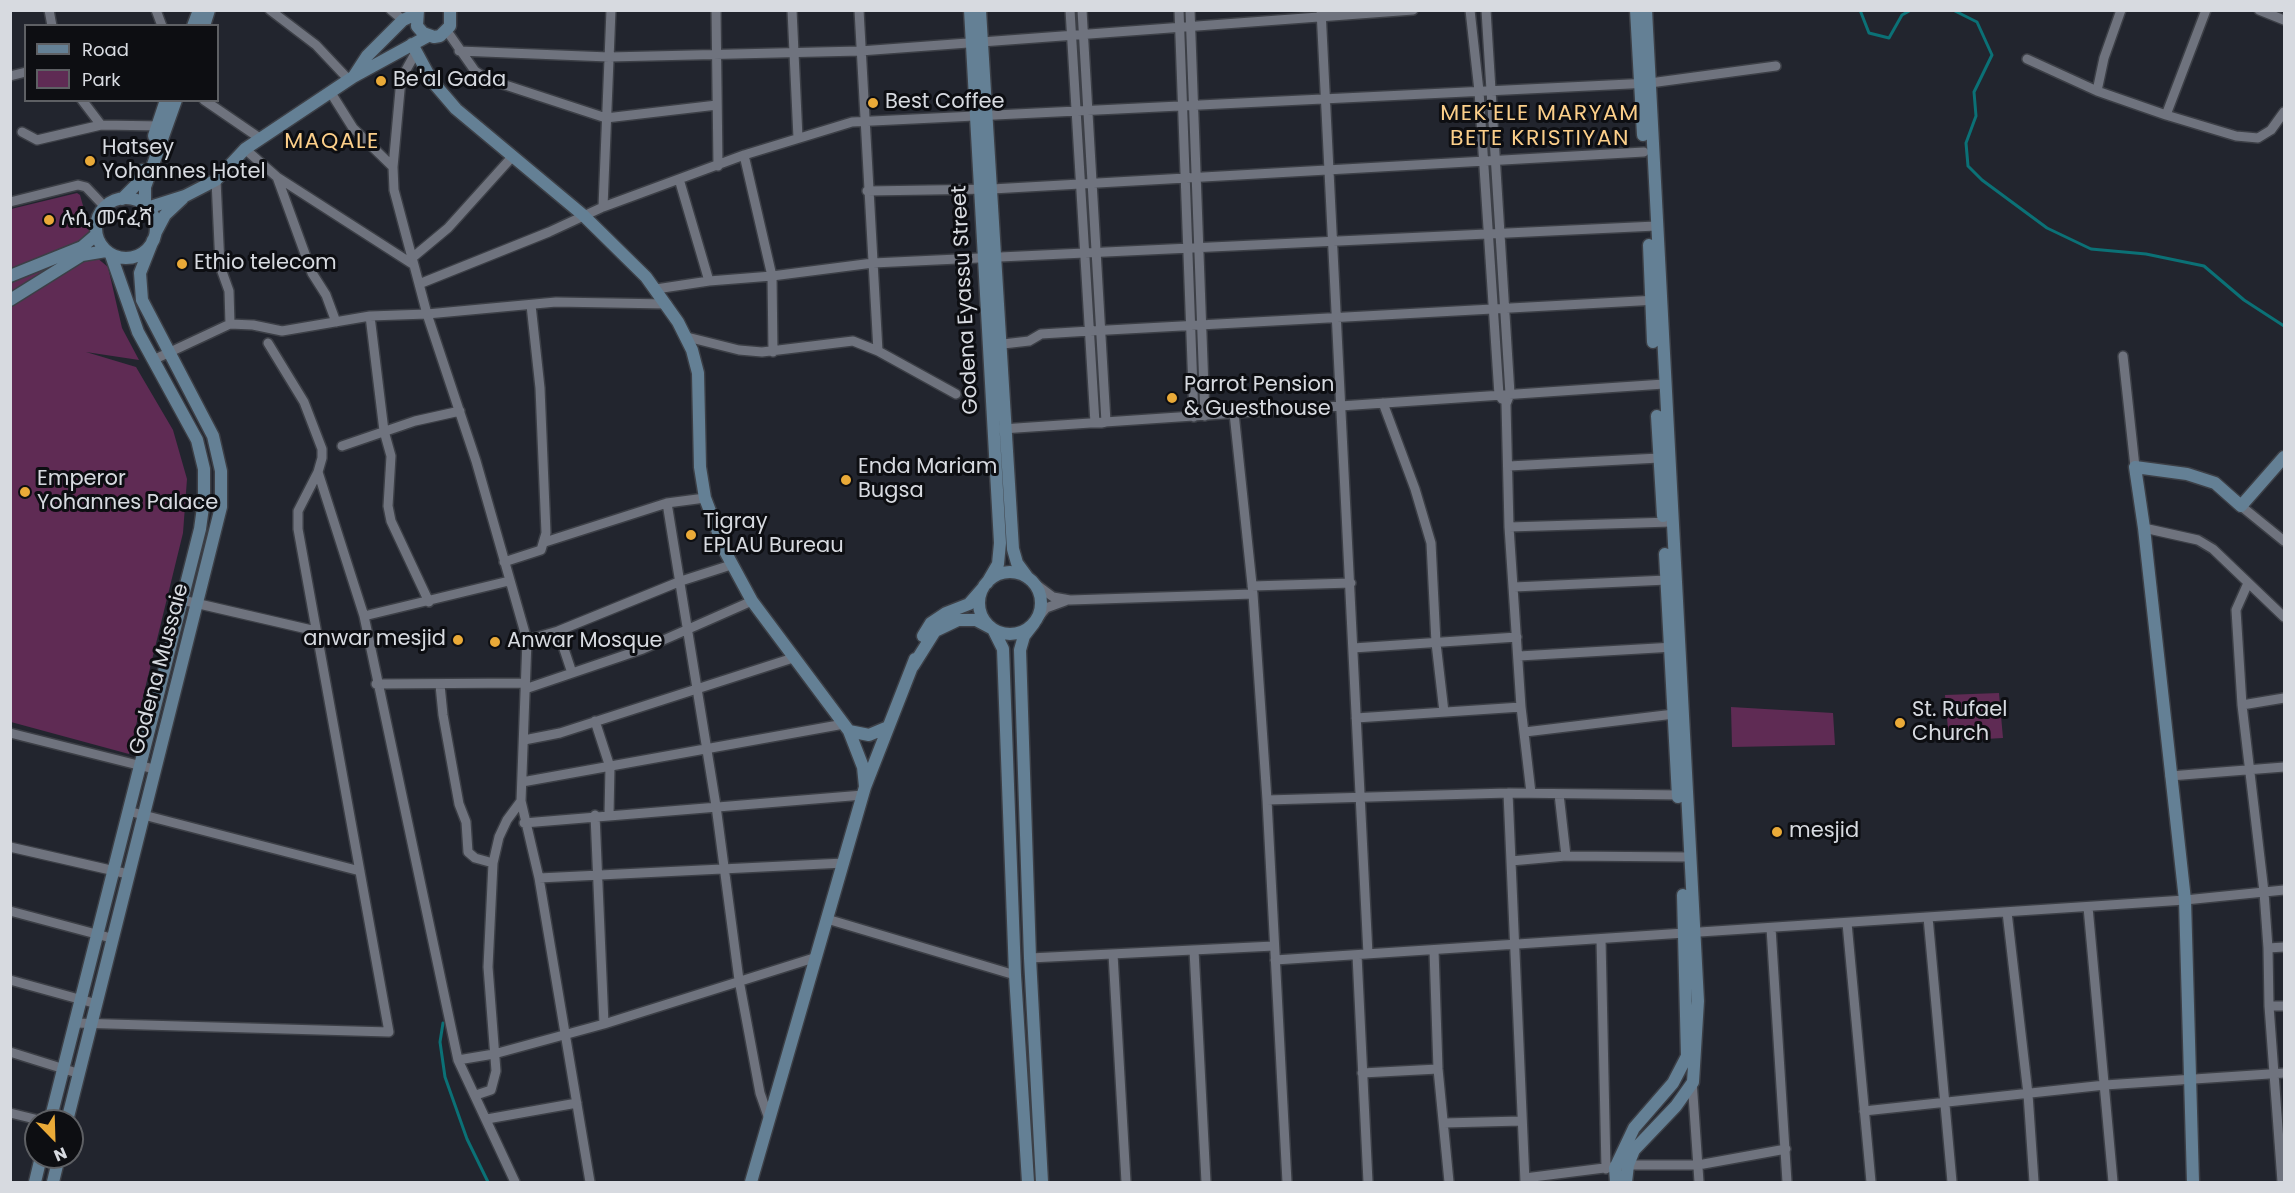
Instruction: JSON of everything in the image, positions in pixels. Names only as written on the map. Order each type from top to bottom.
[{"type":"street","points":[[270,10],[316,45],[351,79]]},
{"type":"street","points":[[391,10],[403,20]]},
{"type":"street","points":[[122,199],[134,200],[146,207],[185,196],[216,180],[245,149],[351,79],[414,48],[428,36],[440,36],[447,31],[452,20],[450,10]]},
{"type":"street","points":[[603,207],[611,10]]},
{"type":"street","points":[[716,10],[719,54],[718,166]]},
{"type":"street","points":[[792,10],[798,138]]},
{"type":"street","points":[[859,10],[867,191],[878,351]]},
{"type":"street","name":"Godena Eyassu Street","points":[[970,10],[977,44],[982,116],[990,260],[993,430],[1000,550],[996,569],[985,586]]},
{"type":"street","name":"Godena Eyassu Street","points":[[977,44],[980,10]]},
{"type":"street","points":[[1070,10],[1095,423]]},
{"type":"street","points":[[1082,10],[1106,422]]},
{"type":"street","points":[[1179,10],[1194,417]]},
{"type":"street","points":[[1190,10],[1205,416]]},
{"type":"street","points":[[459,51],[609,57],[860,51],[1180,29],[1321,14],[1413,10]]},
{"type":"street","points":[[1470,10],[1479,91],[1499,395],[1506,404]]},
{"type":"street","points":[[1486,10],[1510,394],[1506,404],[1509,527],[1521,707],[1531,793]]},
{"type":"street","points":[[1636,10],[1645,83],[1685,857],[1690,933],[1698,1001],[1693,1082],[1699,1182]]},
{"type":"street","points":[[1646,10],[1644,152],[1652,226]]},
{"type":"street","points":[[2097,91],[2104,58],[2121,10]]},
{"type":"street","points":[[2166,115],[2206,10]]},
{"type":"street","points":[[2259,10],[2284,20]]},
{"type":"street","points":[[351,79],[367,56],[403,20],[417,12],[417,26],[428,36]]},
{"type":"street","points":[[1321,14],[1368,954]]},
{"type":"street","points":[[447,31],[459,51],[475,70],[487,79],[606,118],[717,105]]},
{"type":"street","points":[[414,48],[432,81],[456,109],[583,215],[656,289],[687,337],[698,373],[700,467],[705,498],[731,565],[752,601],[847,728],[863,767],[864,791]]},
{"type":"street","points":[[414,48],[401,79],[393,166],[394,190],[427,314],[460,411],[527,640],[521,801],[524,823],[539,878],[591,1182]]},
{"type":"street","points":[[2027,59],[2097,91],[2236,136],[2258,138],[2271,130],[2284,112]]},
{"type":"street","points":[[419,284],[549,232],[603,207],[744,155],[852,122],[1645,83],[1776,66]]},
{"type":"street","points":[[331,93],[353,128],[393,166]]},
{"type":"street","points":[[84,102],[101,125]]},
{"type":"street","points":[[154,237],[155,221],[146,207],[144,192],[162,126],[166,102]]},
{"type":"street","points":[[108,253],[96,235],[96,223],[105,207],[122,199],[138,183],[162,126],[175,102]]},
{"type":"street","points":[[207,102],[261,139]]},
{"type":"street","points":[[22,132],[37,140],[45,140],[101,125],[162,126]]},
{"type":"street","points":[[245,149],[277,177],[413,262]]},
{"type":"street","points":[[867,191],[986,189],[1644,152]]},
{"type":"street","points":[[744,155],[772,276],[773,352]]},
{"type":"street","points":[[413,262],[448,228],[512,157]]},
{"type":"street","points":[[277,177],[312,273],[326,295],[336,322]]},
{"type":"street","points":[[679,179],[709,280]]},
{"type":"street","points":[[216,180],[219,266],[229,291],[230,324]]},
{"type":"street","points":[[10,202],[78,185],[86,188],[105,207]]},
{"type":"street","points":[[10,300],[82,255],[108,253],[123,258],[135,256],[146,250],[165,215],[185,196]]},
{"type":"street","points":[[656,289],[709,280],[772,276],[873,263],[990,260],[1652,226]]},
{"type":"street","points":[[10,276],[82,247],[96,235]]},
{"type":"street","name":"Godena Mussaie","points":[[70,1109],[154,769],[220,519],[222,471],[208,423],[167,351],[140,291],[140,273],[154,237]]},
{"type":"street","name":"Godena Mussaie","points":[[53,1109],[200,529],[204,469],[193,431],[134,323],[108,253]]},
{"type":"street","name":"Godena Eyassu Street","points":[[990,260],[1003,344],[1014,557],[1031,580]]},
{"type":"street","points":[[1003,344],[1029,341],[1041,334],[1090,330],[1655,300]]},
{"type":"street","points":[[153,360],[167,351],[230,324],[253,325],[282,331],[370,316],[427,314],[556,302],[667,304]]},
{"type":"street","points":[[504,562],[531,555],[541,550],[545,542],[540,388],[531,305]]},
{"type":"street","points":[[370,316],[384,431],[391,456],[388,506],[391,521],[429,602]]},
{"type":"street","points":[[687,337],[739,350],[773,352],[853,341],[878,351],[956,394]]},
{"type":"street","points":[[75,1023],[389,1032],[297,518],[318,472],[322,449],[309,412],[268,343]]},
{"type":"street","points":[[2122,356],[2135,467],[2145,528],[2185,900],[2192,1078],[2190,1130],[2193,1182]]},
{"type":"street","points":[[993,430],[1660,384]]},
{"type":"street","points":[[1660,384],[1659,458],[1667,522],[1667,580],[1675,647],[1674,714],[1682,795]]},
{"type":"street","points":[[1383,403],[1415,489],[1431,543],[1436,642],[1444,712]]},
{"type":"street","points":[[342,446],[415,421],[460,411]]},
{"type":"street","points":[[1234,413],[1252,590],[1267,800],[1287,1182]]},
{"type":"street","points":[[2241,506],[2284,457]]},
{"type":"street","points":[[1509,466],[1659,458]]},
{"type":"street","points":[[2135,467],[2187,474],[2215,483],[2284,541]]},
{"type":"street","points":[[318,472],[364,616],[376,684],[458,1060],[515,1182]]},
{"type":"street","points":[[545,542],[667,503],[705,498]]},
{"type":"street","points":[[667,503],[716,806],[738,980],[760,1093],[769,1119]]},
{"type":"street","points":[[1509,527],[1667,522]]},
{"type":"street","points":[[2145,528],[2198,540],[2213,549],[2284,617]]},
{"type":"street","points":[[527,640],[558,631],[681,581],[731,565]]},
{"type":"street","points":[[751,1182],[864,791],[931,623],[946,613],[969,604],[997,575],[1010,572],[1031,580],[1053,597],[1070,600],[1351,583]]},
{"type":"street","points":[[913,666],[935,631],[951,621],[976,620],[993,629],[1011,634],[1024,631],[1036,621],[1041,599],[1031,580]]},
{"type":"street","points":[[1514,587],[1667,580]]},
{"type":"street","points":[[364,616],[509,581]]},
{"type":"street","points":[[2248,583],[2236,610],[2242,705],[2264,892],[2269,1006],[2282,1182]]},
{"type":"street","points":[[985,586],[979,601],[981,614],[999,636],[1004,657],[1015,975],[1028,1182]]},
{"type":"street","points":[[182,600],[316,631]]},
{"type":"street","points":[[1042,1182],[1029,958],[1020,650],[1024,636],[1046,608],[1070,600]]},
{"type":"street","points":[[376,684],[525,686],[572,673],[688,630],[752,601]]},
{"type":"street","points":[[558,631],[572,673]]},
{"type":"street","points":[[1353,648],[1517,637]]},
{"type":"street","points":[[1519,656],[1675,647]]},
{"type":"street","points":[[524,740],[595,721],[793,658]]},
{"type":"street","points":[[440,685],[459,804],[466,822],[468,852],[475,858],[493,863]]},
{"type":"street","points":[[2242,705],[2284,698]]},
{"type":"street","points":[[1356,718],[1521,707]]},
{"type":"street","points":[[1525,732],[1674,714]]},
{"type":"street","points":[[595,721],[610,767],[609,814]]},
{"type":"street","points":[[522,782],[706,749],[847,728],[869,735],[888,727]]},
{"type":"street","points":[[10,733],[154,769]]},
{"type":"street","points":[[2170,776],[2284,767]]},
{"type":"street","points":[[524,823],[864,791]]},
{"type":"street","points":[[1267,800],[1508,793],[1682,795]]},
{"type":"street","points":[[1508,793],[1525,1180],[1616,1167],[1698,1165],[1786,1149]]},
{"type":"street","points":[[1559,794],[1566,856]]},
{"type":"street","points":[[476,1095],[491,1090],[496,1071],[488,941],[493,863],[499,837],[507,820],[521,801]]},
{"type":"street","points":[[128,811],[360,871]]},
{"type":"street","points":[[595,816],[604,1024]]},
{"type":"street","points":[[1010,817],[1026,816]]},
{"type":"street","points":[[10,847],[128,874]]},
{"type":"street","points":[[1511,861],[1566,856],[1685,857]]},
{"type":"street","points":[[539,878],[844,862]]},
{"type":"street","points":[[1275,960],[2088,907],[2284,890]]},
{"type":"street","points":[[2088,907],[2113,1182]]},
{"type":"street","points":[[10,911],[111,939]]},
{"type":"street","points":[[2007,912],[2028,1094],[2034,1182]]},
{"type":"street","points":[[1928,917],[1952,1182]]},
{"type":"street","points":[[827,919],[1015,975]]},
{"type":"street","points":[[1847,923],[1871,1182]]},
{"type":"street","points":[[1771,928],[1787,1182]]},
{"type":"street","points":[[1616,1167],[1676,1106],[1693,1082],[1687,1056],[1690,933]]},
{"type":"street","points":[[1601,939],[1616,1182]]},
{"type":"street","points":[[1029,958],[1274,946]]},
{"type":"street","points":[[2268,948],[2284,947]]},
{"type":"street","points":[[1194,950],[1206,1182]]},
{"type":"street","points":[[1434,950],[1438,1069],[1449,1182]]},
{"type":"street","points":[[1113,954],[1126,1182]]},
{"type":"street","points":[[1357,955],[1368,1182]]},
{"type":"street","points":[[458,1060],[494,1054],[604,1024],[817,957]]},
{"type":"street","points":[[10,980],[97,1004]]},
{"type":"street","points":[[2269,1006],[2284,1006]]},
{"type":"street","points":[[10,1052],[77,1073]]},
{"type":"street","points":[[1616,1167],[1634,1128],[1673,1083],[1687,1056]]},
{"type":"street","points":[[1362,1073],[1438,1069]]},
{"type":"street","points":[[1864,1111],[2105,1085],[2284,1073]]},
{"type":"street","points":[[487,1119],[577,1103]]},
{"type":"street","points":[[1444,1123],[1521,1121]]},
{"type":"street","points":[[1026,1149],[1040,1149]]},
{"type":"street","points":[[1616,1167],[1626,1182]]},
{"type":"street","points":[[36,1178],[56,1181]]},
{"type":"green space","points":[[77,193],[80,195],[89,227],[89,243],[96,257],[108,267],[122,328],[139,360],[86,352],[136,367],[173,430],[187,479],[183,533],[129,754],[11,722],[11,209]]},
{"type":"green space","points":[[1999,693],[2003,738],[1949,741],[1945,695]]},
{"type":"green space","points":[[1731,707],[1833,713],[1835,745],[1732,747]]},
{"type":"waterway","points":[[1860,10],[1869,33],[1889,38],[1902,15],[1911,10]]},
{"type":"waterway","points":[[1953,10],[1977,22],[1992,55],[1974,92],[1976,116],[1966,143],[1968,166],[1982,180],[2047,228],[2091,249],[2146,254],[2204,266],[2244,300],[2284,326]]},
{"type":"waterway","points":[[443,1023],[440,1042],[445,1077],[467,1139],[488,1182]]},
{"type":"place","name":"Be'al Gada","points":[[381,81]]},
{"type":"place","name":"Best Coffee","points":[[873,103]]},
{"type":"place","name":"Hatsey Yohannes Hotel","points":[[90,161]]},
{"type":"place","name":"ሉሲ መናፈሻ","points":[[49,220]]},
{"type":"place","name":"Ethio telecom","points":[[182,264]]},
{"type":"place","name":"Parrot Pension & Guesthouse","points":[[1172,398]]},
{"type":"place","name":"Enda Mariam Bugsa","points":[[846,480]]},
{"type":"place","name":"Emperor Yohannes Palace","points":[[25,492]]},
{"type":"place","name":"Tigray EPLAU Bureau","points":[[691,535]]},
{"type":"place","name":"anwar mesjid","points":[[458,640]]},
{"type":"place","name":"Anwar Mosque","points":[[495,642]]},
{"type":"place","name":"St. Rufael Church","points":[[1900,723]]},
{"type":"place","name":"mesjid","points":[[1777,832]]},
{"type":"district","name":"MEK'ELE MARYAM BETE KRISTIYAN","points":[[1540,126]]},
{"type":"district","name":"MAQALE","points":[[332,142]]}]
